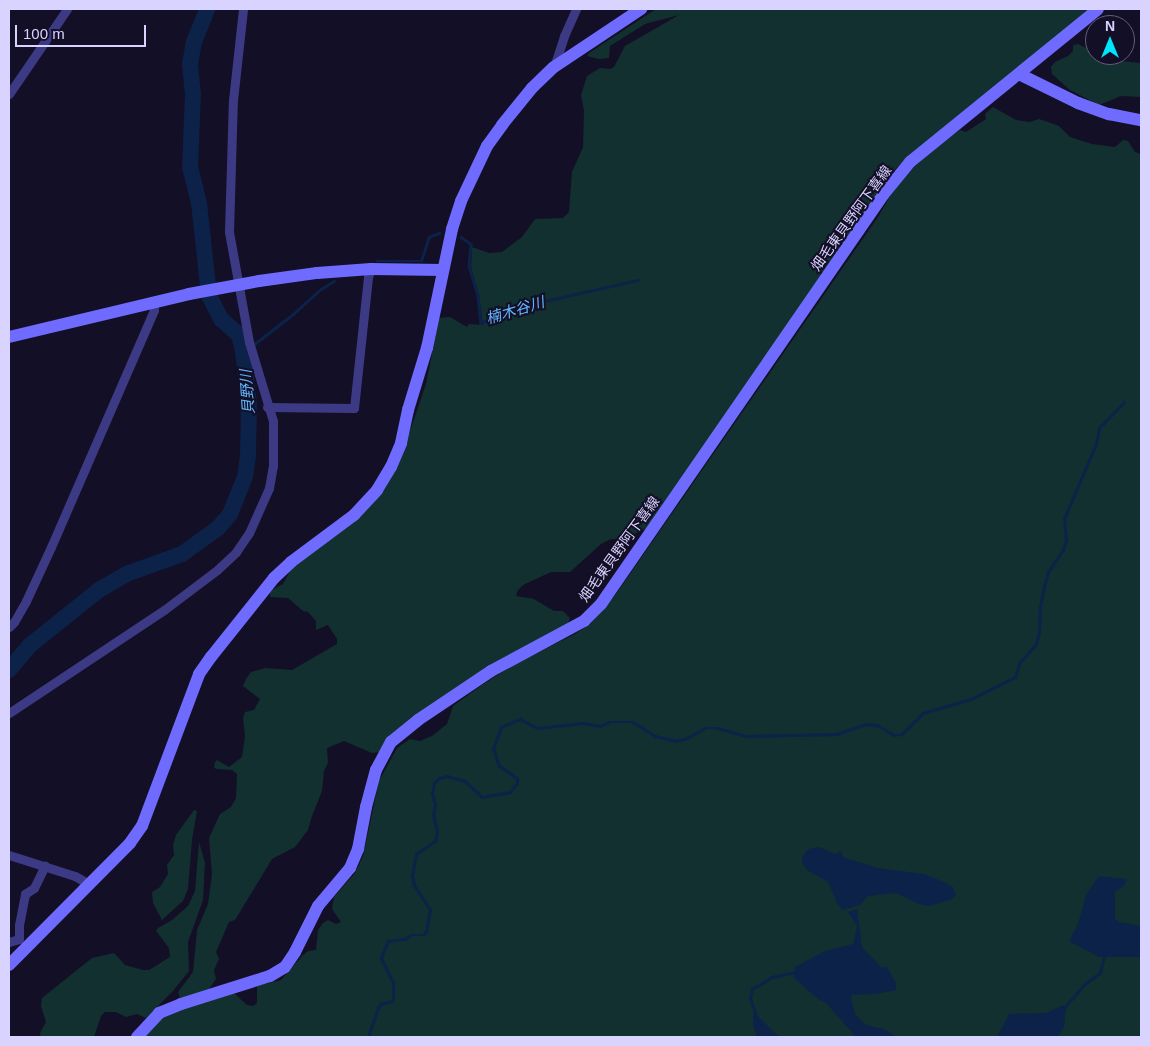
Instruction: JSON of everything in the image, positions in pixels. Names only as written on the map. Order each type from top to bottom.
[{"type":"street","points":[[9,94],[67,9]]},
{"type":"street","points":[[9,713],[164,610],[217,570],[236,552],[249,534],[268,488],[273,466],[273,421],[267,407],[252,352],[229,232],[233,100],[243,9]]},
{"type":"street","points":[[554,67],[564,36],[576,9]]},
{"type":"street","points":[[9,965],[130,843],[142,826],[199,674],[210,657],[274,578],[291,562],[354,515],[377,490],[391,467],[401,443],[408,410],[427,348],[452,229],[461,201],[487,146],[526,95],[554,67],[641,9]]},
{"type":"street","name":"畑毛東貝野阿下喜線","points":[[137,1037],[159,1013],[181,1004],[270,976],[284,967],[296,952],[318,906],[350,868],[358,849],[366,807],[376,770],[392,742],[418,720],[490,671],[584,621],[601,604],[883,195],[910,162],[1098,9]]},
{"type":"street","points":[[1019,74],[1078,103],[1109,114],[1141,120]]},
{"type":"street","points":[[267,407],[354,408],[368,277],[371,269]]},
{"type":"street","points":[[9,337],[189,294],[238,285],[317,273],[371,269],[443,270]]},
{"type":"street","points":[[9,627],[22,608],[51,547],[154,310],[154,302]]},
{"type":"street","points":[[9,855],[75,876],[89,884]]},
{"type":"street","points":[[9,942],[19,939],[19,919],[25,894],[34,888],[44,865]]},
{"type":"green space","points":[[656,9],[1090,9],[908,157],[890,174],[864,216],[650,527],[623,539],[611,539],[601,544],[570,572],[551,572],[523,585],[518,590],[516,596],[534,599],[554,611],[563,611],[570,618],[567,626],[380,752],[372,753],[344,741],[327,748],[328,763],[324,771],[322,791],[308,830],[295,847],[272,859],[235,920],[229,922],[216,952],[219,959],[214,970],[216,979],[209,989],[180,998],[178,992],[193,972],[197,930],[208,904],[212,874],[209,838],[220,814],[231,807],[236,798],[237,774],[232,770],[214,768],[215,762],[217,760],[229,767],[242,757],[245,736],[243,718],[245,712],[254,710],[260,699],[243,686],[246,679],[251,672],[265,668],[292,670],[337,644],[337,639],[328,625],[316,630],[316,621],[308,612],[303,611],[288,598],[270,597],[270,591],[283,584],[292,567],[355,519],[407,440],[426,384],[439,318],[450,317],[467,327],[469,324],[483,325],[479,296],[471,267],[472,247],[489,253],[502,252],[522,237],[535,219],[563,218],[569,212],[572,172],[583,147],[584,111],[581,95],[587,76],[600,68],[610,69],[614,67],[625,46],[679,15],[645,24],[610,46],[609,58],[599,59],[587,56]]},
{"type":"green space","points":[[1078,44],[1085,47],[1085,65],[1135,65],[1135,62],[1141,63],[1141,97],[1121,96],[1099,105],[1070,90],[1052,74],[1051,67],[1055,62],[1068,56],[1073,51],[1073,45]]},
{"type":"green space","points":[[993,107],[1016,120],[1030,122],[1039,119],[1059,126],[1070,137],[1092,144],[1115,147],[1123,140],[1128,141],[1135,152],[1141,154],[1141,1037],[143,1037],[149,1028],[173,1010],[234,993],[247,1005],[253,1006],[257,1003],[257,986],[281,980],[303,955],[308,951],[316,950],[318,930],[323,923],[328,920],[336,924],[341,922],[332,909],[334,897],[355,873],[363,856],[379,781],[397,748],[410,739],[420,741],[432,736],[447,724],[453,706],[482,685],[513,665],[575,634],[591,623],[616,594],[878,217],[899,181],[937,146],[960,130],[966,132],[986,119],[985,114]]},
{"type":"green space","points":[[194,810],[197,811],[192,840],[188,889],[183,901],[162,920],[153,903],[152,892],[160,887],[168,874],[167,865],[174,855],[173,845],[176,835]]},
{"type":"green space","points":[[199,842],[205,863],[203,900],[188,942],[189,971],[173,991],[146,1018],[137,1014],[126,1017],[116,1012],[105,1012],[101,1016],[94,1037],[41,1037],[40,1033],[46,1022],[41,1006],[42,998],[92,958],[114,953],[125,965],[149,970],[170,957],[169,948],[156,931],[188,906],[195,891]]},
{"type":"water","points":[[819,847],[835,854],[841,851],[843,857],[878,868],[924,874],[953,887],[956,896],[950,900],[929,906],[919,904],[896,893],[868,896],[860,905],[843,910],[838,905],[828,882],[807,870],[802,863],[803,855],[809,849]]},
{"type":"water","points":[[1099,876],[1127,879],[1124,886],[1115,892],[1115,918],[1118,922],[1141,926],[1141,957],[1099,957],[1069,941],[1078,924],[1086,895]]},
{"type":"water","points":[[857,909],[862,947],[881,967],[887,967],[896,983],[896,990],[876,994],[852,995],[855,1014],[866,1025],[884,1029],[896,1037],[856,1037],[826,1003],[818,999],[794,978],[795,967],[825,951],[853,944],[857,926],[848,912]]},
{"type":"water","points":[[1063,1005],[1066,1008],[1064,1027],[1058,1037],[997,1037],[1009,1014],[1046,1013]]},
{"type":"water","points":[[756,1014],[780,1037],[757,1037],[753,1026],[753,1015]]},
{"type":"waterway","name":"貝野川","points":[[9,670],[29,646],[99,590],[129,573],[182,554],[218,528],[230,514],[245,477],[248,456],[249,403],[243,351],[239,335],[221,319],[209,295],[199,203],[190,168],[193,94],[190,64],[194,42],[207,9]]},
{"type":"waterway","name":"楠木谷川","points":[[377,261],[421,261],[429,237],[439,233]]},
{"type":"waterway","name":"楠木谷川","points":[[461,237],[471,244],[469,266],[478,296],[481,323],[509,309],[638,280]]},
{"type":"waterway","name":"楠木谷川","points":[[253,345],[292,315],[321,289],[334,281]]},
{"type":"waterway","name":"楠木谷川","points":[[243,351],[248,348]]},
{"type":"waterway","points":[[368,1037],[378,1008],[381,1004],[392,1001],[393,997],[393,983],[381,958],[388,941],[405,939],[411,935],[423,935],[426,932],[430,910],[414,885],[412,876],[416,854],[435,841],[437,832],[433,815],[435,805],[432,794],[434,783],[439,778],[447,776],[465,781],[482,797],[510,792],[517,783],[517,779],[499,766],[493,749],[501,727],[520,719],[538,728],[582,723],[600,726],[609,722],[633,722],[655,736],[676,741],[685,739],[705,728],[718,728],[746,736],[837,734],[866,724],[877,725],[894,735],[901,735],[923,713],[971,699],[1015,677],[1020,662],[1036,644],[1039,632],[1040,607],[1048,572],[1063,550],[1066,541],[1064,519],[1096,444],[1099,428],[1124,402]]},
{"type":"waterway","points":[[1063,1009],[1086,983],[1100,973],[1104,957]]},
{"type":"waterway","points":[[756,1016],[750,999],[752,989],[772,977],[796,972]]}]
